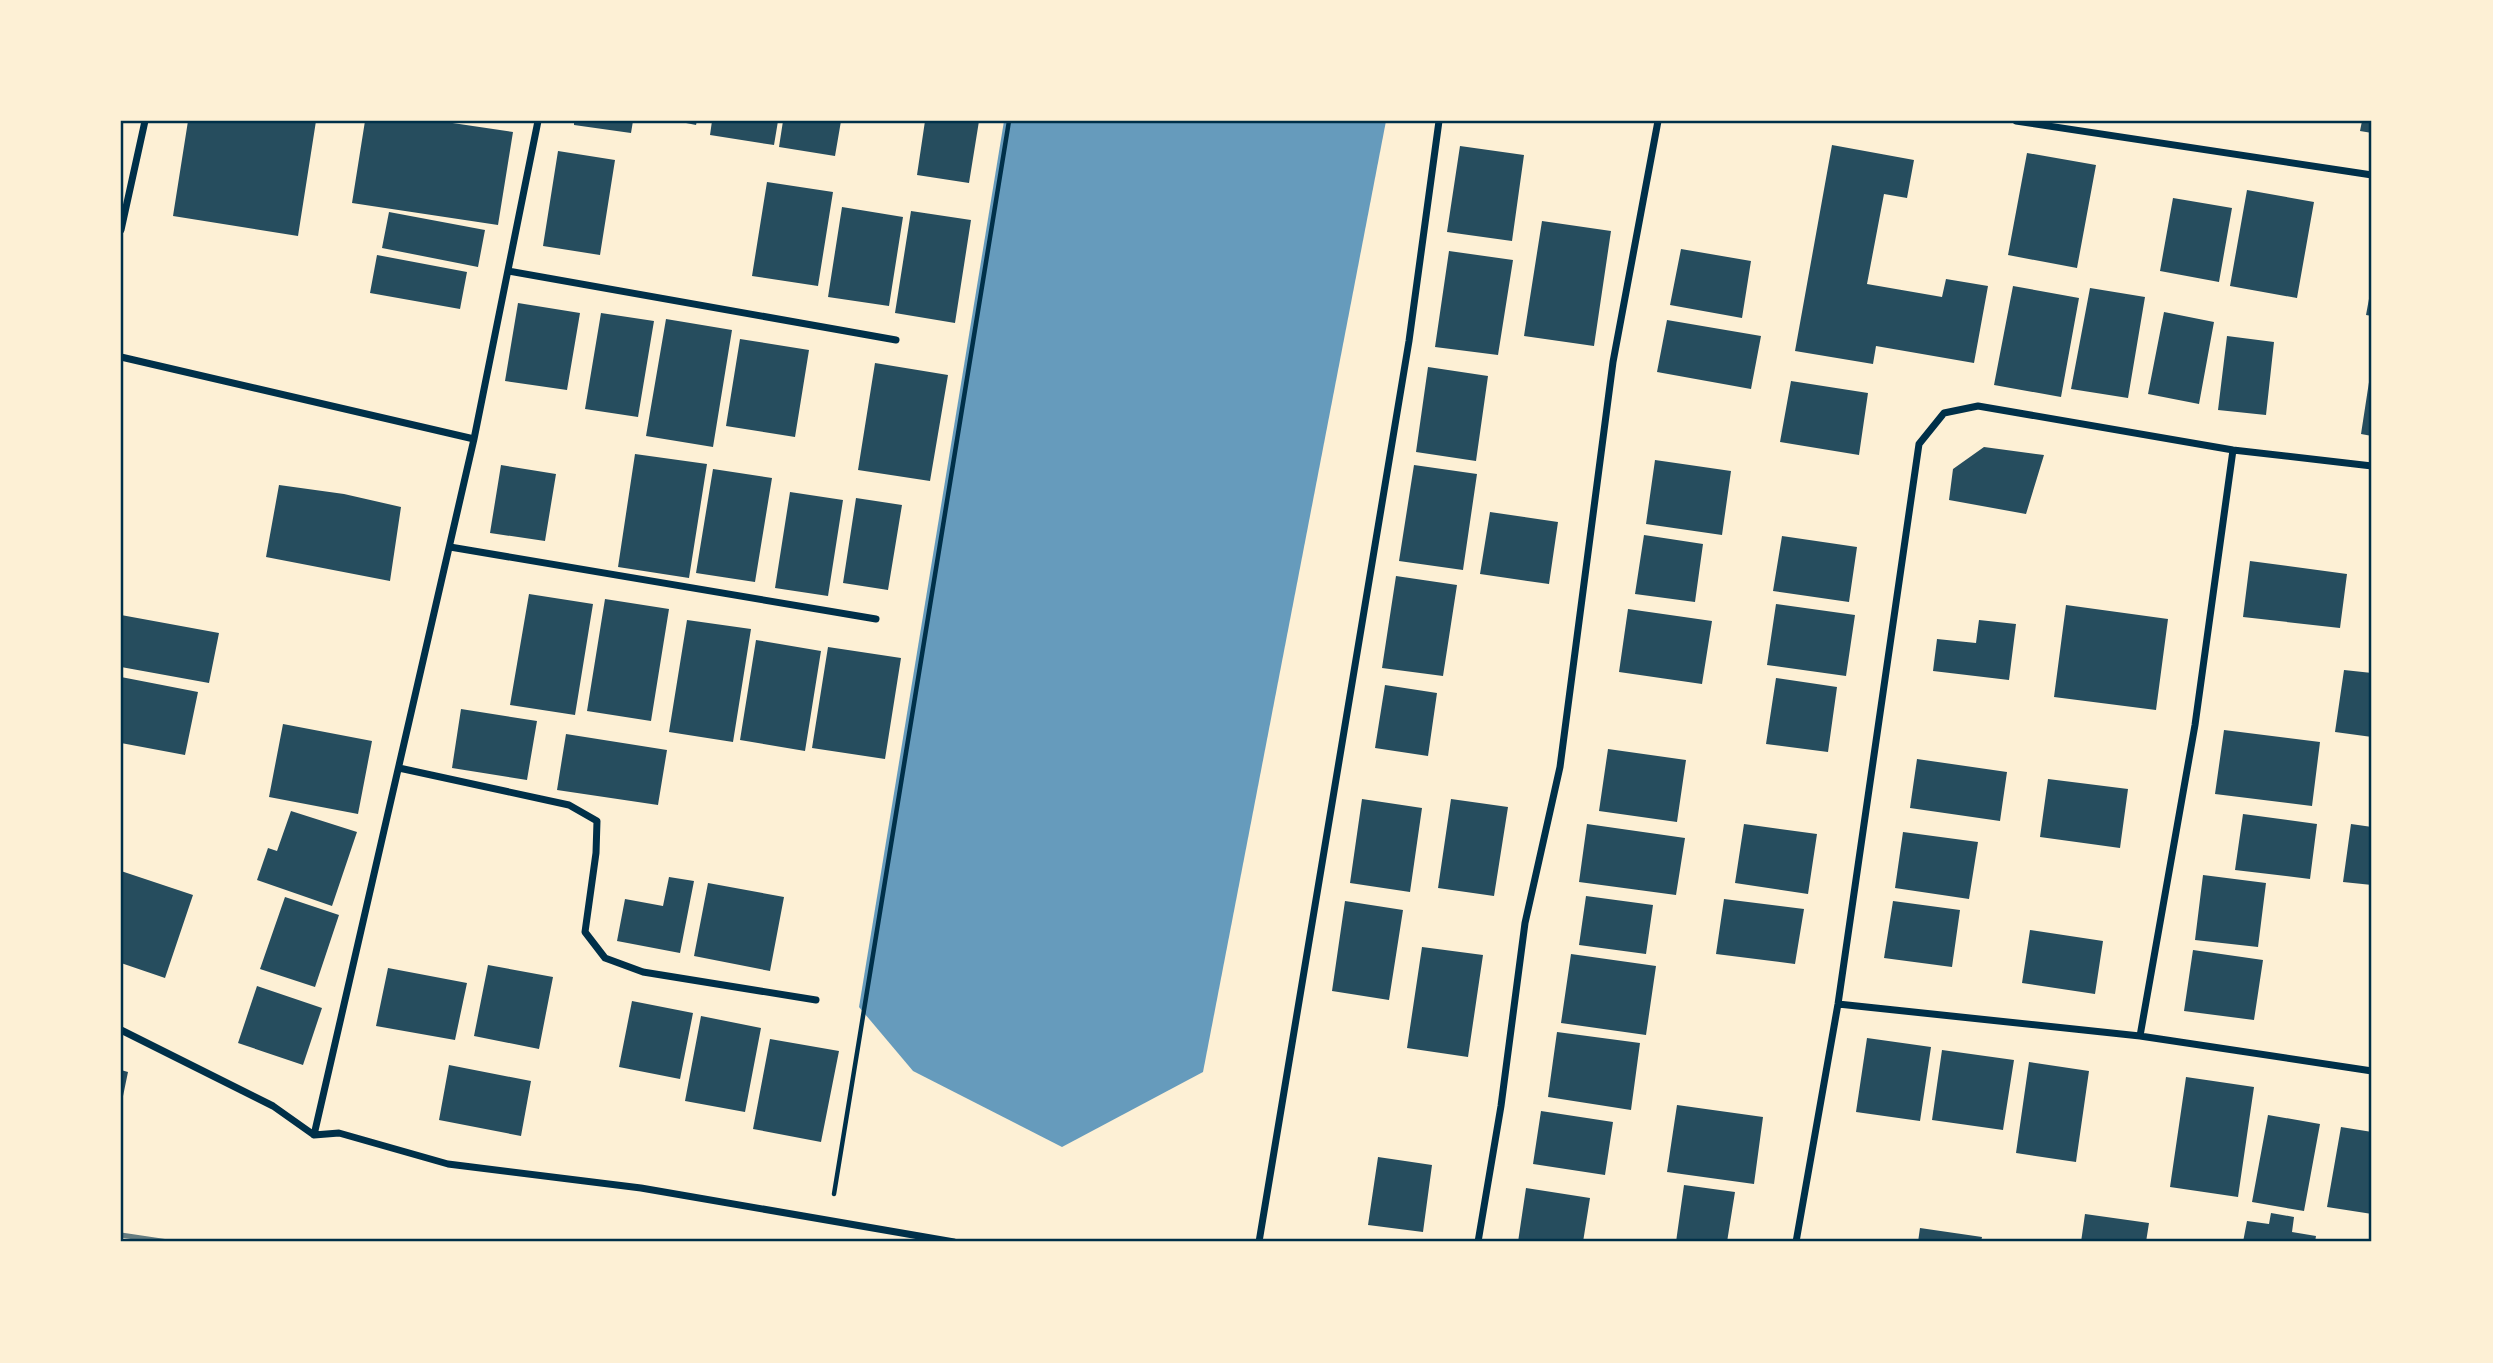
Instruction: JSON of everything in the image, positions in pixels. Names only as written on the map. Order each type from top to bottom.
[{"type":"street","points":[[121,230],[145,121]]},
{"type":"street","points":[[314,1135],[474,439],[538,121]]},
{"type":"street","points":[[1259,1242],[1409,341],[1438,121]]},
{"type":"street","points":[[1478,1242],[1501,1106],[1525,923],[1560,767],[1612,362],[1658,121]]},
{"type":"street","points":[[2016,121],[2372,175]]},
{"type":"street","points":[[121,184],[131,186]]},
{"type":"street","points":[[508,271],[896,340]]},
{"type":"street","points":[[121,357],[474,439]]},
{"type":"street","points":[[1796,1242],[1838,1004],[1919,444],[1944,413],[1978,406],[2234,450],[2372,466]]},
{"type":"street","points":[[2140,1036],[2195,725],[2234,450]]},
{"type":"street","points":[[450,547],[876,619]]},
{"type":"street","points":[[399,768],[569,805],[597,821],[596,853],[585,932],[605,958],[643,972],[816,1000]]},
{"type":"street","points":[[1838,1004],[2140,1036],[2372,1071]]},
{"type":"street","points":[[121,1030],[273,1106],[314,1135],[339,1133],[448,1164],[641,1188],[954,1242]]},
{"type":"path","points":[[829,1221],[1009,121]]},
{"type":"water","points":[[1004,121],[1386,121],[1203,1072],[1062,1147],[913,1071],[859,1007]]},
{"type":"building","points":[[188,121],[316,121],[298,236],[173,216]]},
{"type":"building","points":[[365,121],[439,121],[513,132],[498,225],[352,203]]},
{"type":"building","points":[[574,121],[633,121],[631,133],[574,125]]},
{"type":"building","points":[[676,121],[697,121],[696,125]]},
{"type":"building","points":[[712,121],[778,121],[774,145],[710,135]]},
{"type":"building","points":[[783,121],[841,121],[835,156],[779,147]]},
{"type":"building","points":[[925,121],[979,121],[969,183],[917,175]]},
{"type":"building","points":[[2362,121],[2372,121],[2372,133],[2360,131]]},
{"type":"building","points":[[1832,145],[1914,160],[1907,198],[1884,194],[1867,284],[1942,297],[1946,279],[1988,286],[1974,363],[1876,346],[1873,364],[1795,351]]},
{"type":"building","points":[[1460,146],[1524,155],[1512,241],[1447,232]]},
{"type":"building","points":[[558,151],[615,160],[600,255],[543,246]]},
{"type":"building","points":[[2027,153],[2096,165],[2077,268],[2008,255]]},
{"type":"building","points":[[767,182],[833,192],[818,286],[752,276]]},
{"type":"building","points":[[2247,190],[2314,202],[2297,298],[2230,286]]},
{"type":"building","points":[[2173,198],[2232,208],[2219,282],[2160,271]]},
{"type":"building","points":[[842,207],[903,217],[889,306],[828,297]]},
{"type":"building","points":[[911,211],[971,220],[955,323],[895,313]]},
{"type":"building","points":[[389,212],[485,230],[478,267],[382,248]]},
{"type":"building","points":[[1542,221],[1611,231],[1594,346],[1524,336]]},
{"type":"building","points":[[1681,249],[1751,261],[1742,318],[1670,305]]},
{"type":"building","points":[[1449,251],[1513,260],[1498,355],[1435,347]]},
{"type":"building","points":[[377,255],[467,272],[460,309],[370,293]]},
{"type":"building","points":[[2013,286],[2079,298],[2061,397],[1994,385]]},
{"type":"building","points":[[2090,288],[2145,297],[2128,398],[2071,389]]},
{"type":"building","points":[[2372,288],[2372,316],[2366,315]]},
{"type":"building","points":[[518,303],[580,313],[567,390],[505,381]]},
{"type":"building","points":[[2164,312],[2214,322],[2199,404],[2148,394]]},
{"type":"building","points":[[601,313],[654,321],[638,417],[585,409]]},
{"type":"building","points":[[666,319],[732,330],[713,447],[646,436]]},
{"type":"building","points":[[1667,320],[1761,336],[1751,389],[1657,372]]},
{"type":"building","points":[[2227,336],[2274,342],[2266,415],[2218,410]]},
{"type":"building","points":[[740,339],[809,350],[795,437],[726,426]]},
{"type":"building","points":[[875,363],[948,375],[930,481],[858,470]]},
{"type":"building","points":[[1428,367],[1488,376],[1476,461],[1416,452]]},
{"type":"building","points":[[2372,369],[2372,436],[2361,434]]},
{"type":"building","points":[[1791,381],[1868,393],[1859,455],[1780,442]]},
{"type":"building","points":[[1984,447],[2044,455],[2026,514],[1949,500],[1953,469]]},
{"type":"building","points":[[635,454],[707,464],[689,578],[618,567]]},
{"type":"building","points":[[1655,460],[1731,471],[1722,535],[1646,524]]},
{"type":"building","points":[[501,465],[556,474],[545,541],[490,533]]},
{"type":"building","points":[[1414,465],[1477,474],[1463,570],[1399,561]]},
{"type":"building","points":[[713,469],[772,478],[755,582],[696,573]]},
{"type":"building","points":[[279,485],[344,494],[401,507],[390,581],[266,557]]},
{"type":"building","points":[[790,492],[843,500],[828,596],[775,588]]},
{"type":"building","points":[[856,498],[902,505],[888,590],[843,583]]},
{"type":"building","points":[[1490,512],[1558,522],[1549,584],[1480,574]]},
{"type":"building","points":[[1644,535],[1703,544],[1695,602],[1635,594]]},
{"type":"building","points":[[1782,536],[1857,547],[1849,602],[1773,591]]},
{"type":"building","points":[[2250,561],[2347,574],[2340,628],[2243,617]]},
{"type":"building","points":[[1396,576],[1457,585],[1443,676],[1382,668]]},
{"type":"building","points":[[529,594],[593,604],[575,715],[510,705]]},
{"type":"building","points":[[605,599],[669,609],[651,721],[587,711]]},
{"type":"building","points":[[1776,604],[1855,615],[1846,676],[1767,665]]},
{"type":"building","points":[[2066,605],[2168,619],[2156,710],[2054,697]]},
{"type":"building","points":[[1628,609],[1712,621],[1702,684],[1619,672]]},
{"type":"building","points":[[121,615],[219,633],[209,683],[121,667]]},
{"type":"building","points":[[687,620],[751,629],[733,742],[669,732]]},
{"type":"building","points":[[1979,620],[2016,624],[2009,680],[1933,671],[1937,639],[1976,643]]},
{"type":"building","points":[[756,640],[821,651],[805,751],[740,740]]},
{"type":"building","points":[[828,647],[901,658],[885,759],[812,748]]},
{"type":"building","points":[[2344,670],[2372,673],[2372,737],[2335,732]]},
{"type":"building","points":[[121,677],[198,692],[185,755],[121,743]]},
{"type":"building","points":[[1776,678],[1837,687],[1828,752],[1766,744]]},
{"type":"building","points":[[1385,685],[1437,693],[1428,756],[1375,748]]},
{"type":"building","points":[[461,709],[537,721],[527,780],[452,768]]},
{"type":"building","points":[[283,724],[372,741],[358,814],[269,797]]},
{"type":"building","points":[[2224,730],[2320,742],[2312,806],[2215,794]]},
{"type":"building","points":[[566,734],[667,750],[658,805],[557,790]]},
{"type":"building","points":[[1608,749],[1686,760],[1677,822],[1599,811]]},
{"type":"building","points":[[1917,759],[2007,772],[2000,821],[1910,808]]},
{"type":"building","points":[[2048,779],[2128,789],[2120,848],[2040,837]]},
{"type":"building","points":[[1362,799],[1422,808],[1410,892],[1350,883]]},
{"type":"building","points":[[1451,799],[1508,807],[1494,896],[1438,888]]},
{"type":"building","points":[[291,811],[357,832],[332,906],[257,880],[268,848],[277,851]]},
{"type":"building","points":[[2243,814],[2317,824],[2310,879],[2235,870]]},
{"type":"building","points":[[1587,824],[1685,838],[1676,895],[1579,882]]},
{"type":"building","points":[[1744,824],[1817,834],[1808,894],[1735,883]]},
{"type":"building","points":[[2351,824],[2372,827],[2372,885],[2343,882]]},
{"type":"building","points":[[1903,832],[1978,842],[1969,899],[1895,888]]},
{"type":"building","points":[[121,871],[193,895],[165,978],[121,963]]},
{"type":"building","points":[[2203,875],[2266,883],[2258,947],[2195,940]]},
{"type":"building","points":[[669,877],[694,881],[680,953],[617,941],[625,899],[663,906]]},
{"type":"building","points":[[708,883],[784,897],[770,971],[694,956]]},
{"type":"building","points":[[1586,896],[1653,905],[1646,954],[1579,945]]},
{"type":"building","points":[[285,897],[339,915],[315,987],[260,969]]},
{"type":"building","points":[[1724,899],[1804,909],[1795,964],[1716,954]]},
{"type":"building","points":[[1345,901],[1403,910],[1389,1000],[1332,991]]},
{"type":"building","points":[[1893,901],[1960,910],[1952,967],[1884,958]]},
{"type":"building","points":[[2030,930],[2103,941],[2095,994],[2022,983]]},
{"type":"building","points":[[1422,947],[1483,955],[1468,1057],[1407,1048]]},
{"type":"building","points":[[2193,950],[2263,960],[2254,1020],[2184,1011]]},
{"type":"building","points":[[1571,954],[1656,966],[1646,1035],[1561,1023]]},
{"type":"building","points":[[488,965],[553,977],[539,1049],[474,1036]]},
{"type":"building","points":[[388,968],[467,983],[455,1040],[376,1026]]},
{"type":"building","points":[[257,986],[322,1008],[303,1065],[238,1043]]},
{"type":"building","points":[[632,1001],[693,1013],[680,1079],[619,1067]]},
{"type":"building","points":[[701,1016],[761,1028],[745,1112],[685,1101]]},
{"type":"building","points":[[1557,1032],[1640,1043],[1631,1110],[1548,1097]]},
{"type":"building","points":[[1867,1038],[1931,1047],[1920,1121],[1856,1112]]},
{"type":"building","points":[[770,1039],[839,1051],[821,1142],[753,1129]]},
{"type":"building","points":[[1942,1050],[2014,1060],[2003,1130],[1932,1120]]},
{"type":"building","points":[[2029,1062],[2089,1071],[2076,1162],[2016,1153]]},
{"type":"building","points":[[449,1065],[531,1081],[521,1136],[439,1120]]},
{"type":"building","points":[[121,1070],[128,1072],[122,1101],[121,1101]]},
{"type":"building","points":[[2186,1077],[2254,1087],[2238,1197],[2170,1187]]},
{"type":"building","points":[[1677,1105],[1763,1117],[1754,1184],[1667,1172]]},
{"type":"building","points":[[1541,1111],[1613,1122],[1605,1175],[1533,1164]]},
{"type":"building","points":[[2268,1115],[2320,1124],[2304,1211],[2252,1202]]},
{"type":"building","points":[[2341,1127],[2372,1132],[2372,1214],[2327,1207]]},
{"type":"building","points":[[1378,1157],[1432,1165],[1423,1232],[1368,1225]]},
{"type":"building","points":[[1684,1185],[1735,1192],[1727,1242],[1676,1242]]},
{"type":"building","points":[[1526,1188],[1590,1198],[1583,1242],[1518,1242]]},
{"type":"building","points":[[2271,1213],[2294,1217],[2292,1232],[2316,1236],[2315,1242],[2243,1242],[2247,1221],[2269,1224]]},
{"type":"building","points":[[2085,1214],[2149,1223],[2146,1242],[2081,1242]]},
{"type":"building","points":[[1920,1228],[1982,1237],[1981,1242],[1918,1242]]},
{"type":"railway","points":[[121,1235],[168,1242]]}]
